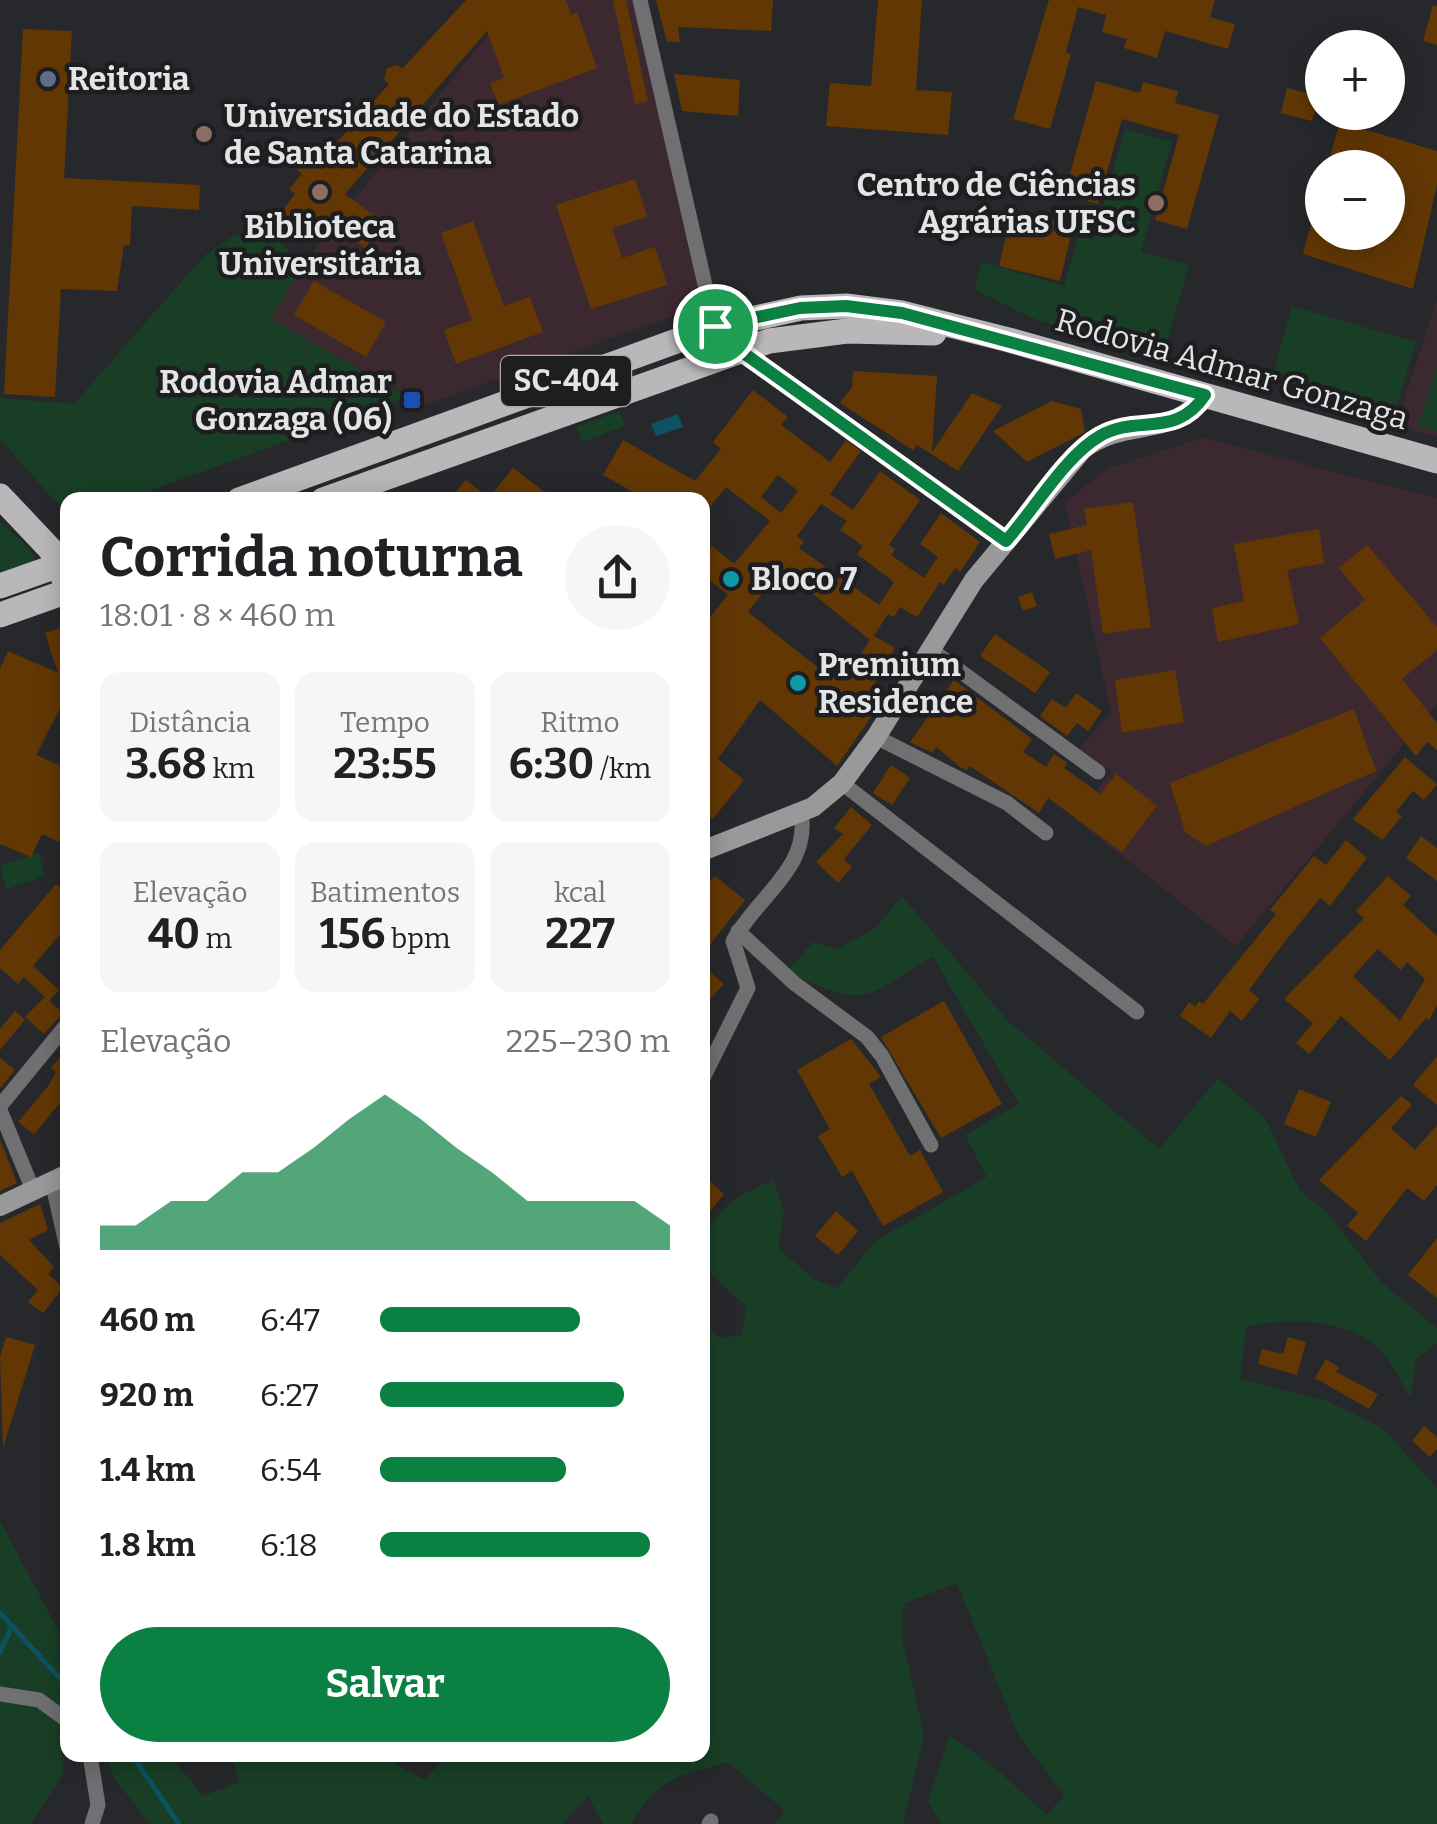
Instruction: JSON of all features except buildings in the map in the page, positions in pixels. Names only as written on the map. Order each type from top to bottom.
[{"type":"main road","name":"Rodovia Admar Gonzaga","points":[[260,492],[715,326],[800,308],[846,306],[902,313],[1009,340],[1437,461]]},
{"type":"main road","name":"Rodovia Admar Gonzaga","points":[[345,492],[730,352],[798,335],[847,330],[1009,340]]},
{"type":"main road","points":[[710,848],[801,812],[842,783],[876,737],[962,596],[1082,450],[1101,435],[1176,420],[1194,412],[1205,395]]},
{"type":"main road","points":[[0,496],[35,532],[60,569]]},
{"type":"main road","points":[[0,586],[60,577]]},
{"type":"main road","points":[[0,615],[60,579]]},
{"type":"main road","points":[[0,1206],[51,1182]]},
{"type":"street","points":[[640,0],[715,326],[730,352],[1006,541]]},
{"type":"street","points":[[930,649],[1098,772]]},
{"type":"street","points":[[876,737],[1007,803],[1046,834]]},
{"type":"street","points":[[842,783],[1137,1012]]},
{"type":"street","points":[[710,1065],[745,998],[747,978],[732,951],[738,931],[798,856],[805,835],[801,812]]},
{"type":"street","points":[[738,931],[794,984],[867,1038],[882,1056],[930,1145]]},
{"type":"street","points":[[60,1033],[0,1108],[51,1182],[60,1219]]},
{"type":"street","points":[[0,1694],[40,1700],[60,1716]]},
{"type":"street","points":[[91,1762],[98,1805],[92,1824]]},
{"type":"shaded area","points":[[509,0],[633,0],[702,306],[425,405],[270,319],[304,262],[511,6]]},
{"type":"shaded area","points":[[1437,300],[1437,437],[1396,425]]},
{"type":"shaded area","points":[[1202,438],[1437,498],[1437,704],[1236,946],[1075,819],[1111,772],[1080,749],[1111,712],[1065,503],[1107,469]]},
{"type":"green space","points":[[1125,129],[1172,142],[1141,252],[1189,265],[1161,363],[1030,317],[975,290],[981,262],[1064,286],[1078,237],[1093,240]]},
{"type":"green space","points":[[235,235],[274,238],[304,262],[271,319],[408,397],[146,492],[60,492],[60,504],[55,501],[0,439],[0,398],[74,404],[204,256]]},
{"type":"green space","points":[[1292,306],[1416,342],[1395,412],[1272,377]]},
{"type":"green space","points":[[1437,367],[1437,431],[1418,426]]},
{"type":"green space","points":[[620,411],[625,426],[582,442],[577,427]]},
{"type":"green space","points":[[0,522],[30,549],[36,562],[0,575]]},
{"type":"green space","points":[[39,853],[45,876],[6,889],[0,866]]},
{"type":"green space","points":[[902,896],[1008,1021],[1159,1149],[1218,1078],[1265,1118],[1300,1191],[1326,1211],[1381,1282],[1437,1328],[1437,1343],[1416,1359],[1411,1398],[1381,1351],[1352,1332],[1316,1322],[1246,1327],[1240,1379],[1327,1401],[1381,1427],[1437,1488],[1437,1824],[941,1824],[928,1802],[950,1736],[994,1767],[1047,1815],[1064,1795],[1018,1734],[957,1583],[903,1604],[902,1638],[924,1735],[903,1824],[775,1824],[785,1811],[728,1762],[696,1771],[660,1788],[631,1824],[603,1824],[588,1796],[562,1824],[150,1824],[114,1778],[108,1762],[176,1762],[203,1796],[239,1782],[233,1762],[393,1762],[424,1780],[439,1762],[710,1762],[710,1329],[720,1338],[742,1335],[746,1306],[710,1273],[710,1231],[714,1222],[732,1202],[773,1180],[784,1213],[778,1248],[814,1279],[837,1288],[875,1241],[987,1177],[965,1135],[1019,1104],[933,957],[863,995],[834,991],[787,972],[813,942],[837,949],[876,928]]},
{"type":"green space","points":[[0,1521],[60,1634],[63,1773],[31,1824],[0,1824]]},
{"type":"water","points":[[678,414],[683,427],[656,436],[651,424]]},
{"type":"waterway","points":[[0,1613],[60,1678]]},
{"type":"waterway","points":[[0,1652],[11,1628]]},
{"type":"waterway","points":[[137,1762],[179,1824]]},
{"type":"place","name":"Reitoria","points":[[48,79]]},
{"type":"place","name":"Universidade do Estado de Santa Catarina","points":[[204,134]]},
{"type":"place","name":"Biblioteca Universitária","points":[[320,192]]},
{"type":"place","name":"Centro de Ciências Agrárias UFSC","points":[[1156,203]]},
{"type":"place","name":"Rodovia Admar Gonzaga (06)","points":[[412,400]]},
{"type":"place","name":"Bloco 7","points":[[731,579]]},
{"type":"place","name":"Premium Residence","points":[[798,683]]},
{"type":"route","points":[[846,306],[902,313],[1205,395],[1194,412],[1176,420],[1101,435],[1082,450],[1006,541],[738,349],[721,355],[715,326],[800,308],[846,306]]}]
